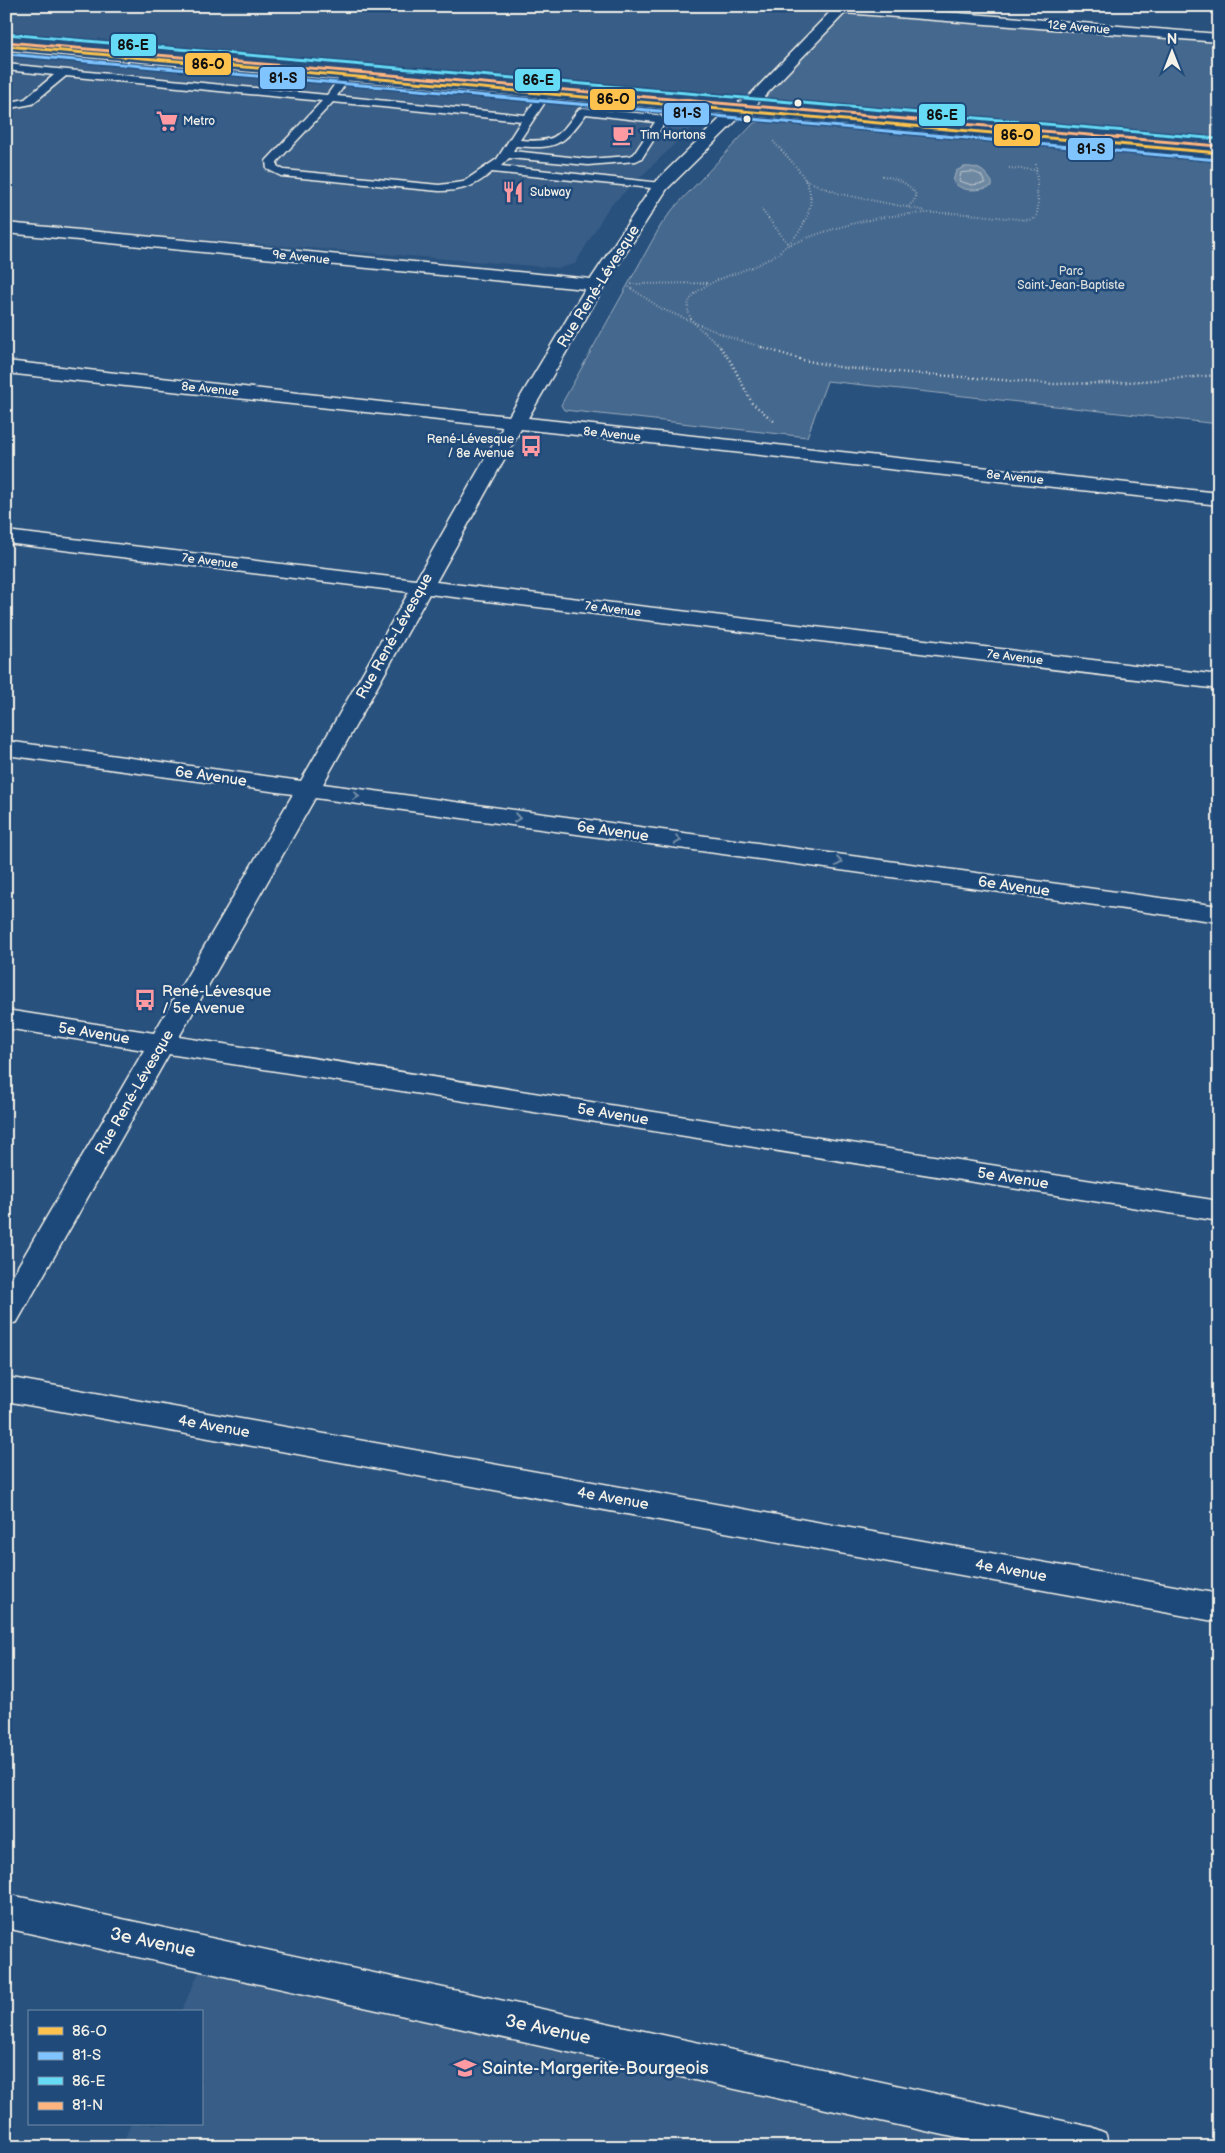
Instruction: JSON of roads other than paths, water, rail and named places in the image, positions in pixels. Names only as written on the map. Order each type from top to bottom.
[{"type":"street","name":"12e Avenue","points":[[820,6],[1219,38]]},
{"type":"street","name":"Rue René-Lévesque","points":[[6,1314],[308,789],[515,423],[596,286],[661,186],[747,107],[844,7]]},
{"type":"street","points":[[6,34],[350,70]]},
{"type":"street","points":[[6,46],[350,70],[550,87],[1219,153]]},
{"type":"street","points":[[747,107],[1219,139]]},
{"type":"street","name":"9e Avenue","points":[[6,228],[596,286]]},
{"type":"street","name":"8e Avenue","points":[[6,367],[1219,499]]},
{"type":"street","name":"7e Avenue","points":[[6,537],[1219,682]]},
{"type":"street","name":"6e Avenue","points":[[6,748],[1219,914]]},
{"type":"street","name":"5e Avenue","points":[[6,1019],[1219,1211]]},
{"type":"street","name":"4e Avenue","points":[[6,1389],[1219,1608]]},
{"type":"street","name":"3e Avenue","points":[[6,1911],[1091,2147]]},
{"type":"lane","points":[[6,67],[528,118]]},
{"type":"lane","points":[[350,70],[330,99],[272,161],[271,167],[281,173],[440,188],[457,188],[470,185],[489,168],[502,161],[528,118],[550,87]]},
{"type":"lane","points":[[6,106],[28,102],[63,73]]},
{"type":"lane","points":[[506,154],[538,151],[608,160],[632,159],[638,156],[660,122],[657,118],[584,111],[563,138],[554,143],[542,145],[513,143]]},
{"type":"lane","points":[[489,168],[661,186]]},
{"type":"water","points":[[964,167],[973,167],[983,172],[992,182],[992,186],[971,190],[956,185],[953,181],[956,171]]},
{"type":"place","name":"Metro","points":[[167,121]]},
{"type":"place","name":"Tim Hortons","points":[[623,135]]},
{"type":"place","name":"Subway","points":[[513,192]]},
{"type":"place","name":"René-Lévesque / 8e Avenue","points":[[531,446]]},
{"type":"place","name":"René-Lévesque / 5e Avenue","points":[[145,1000]]},
{"type":"place","name":"Sainte-Margerite-Bourgeois","points":[[465,2068]]},
{"type":"park label","name":"Parc Saint-Jean-Baptiste","points":[[1071,278]]}]
